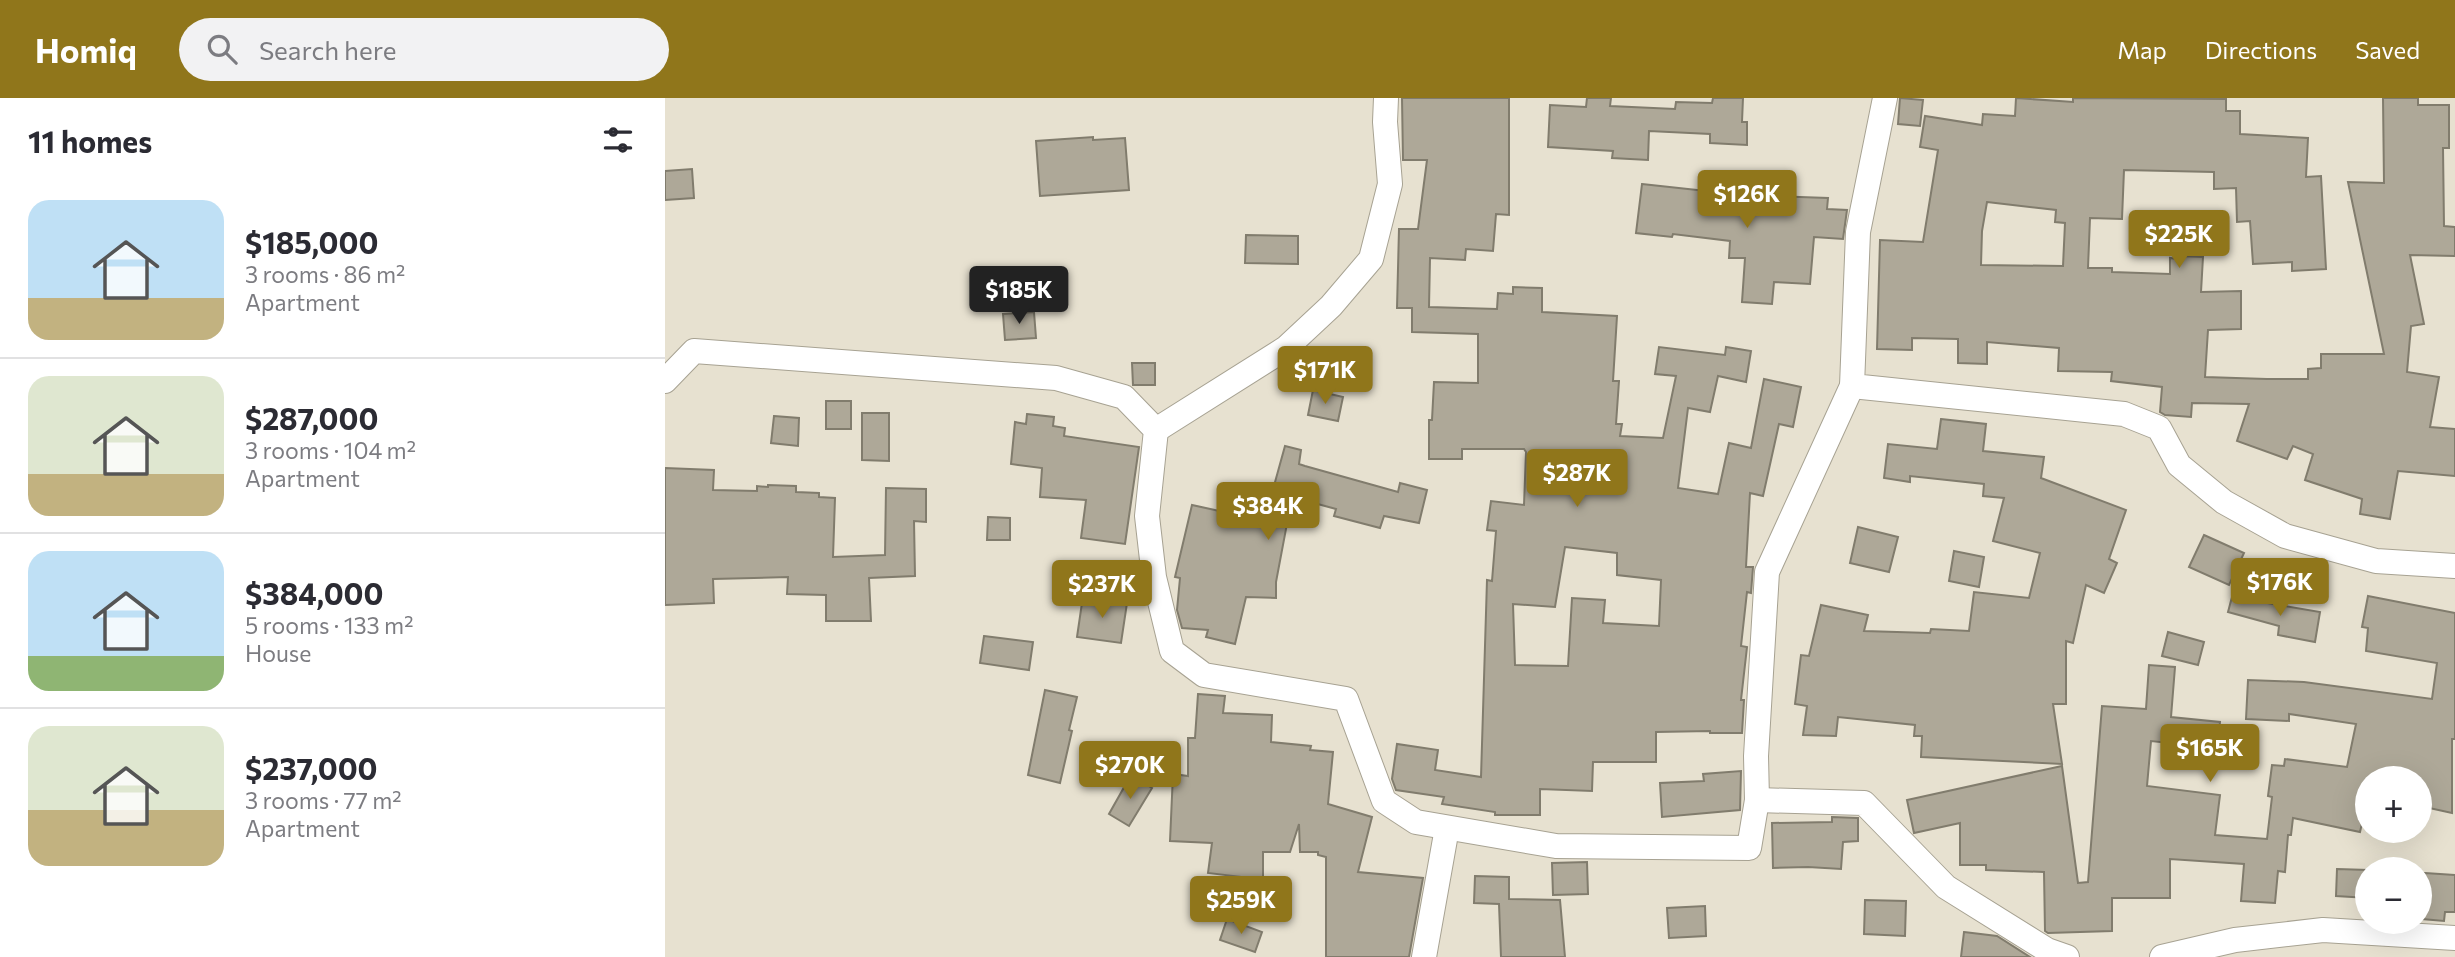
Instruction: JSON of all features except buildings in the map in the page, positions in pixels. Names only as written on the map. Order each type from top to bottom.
[{"type":"street","points":[[1156,430],[1286,348],[1331,306],[1371,259],[1389,184],[1386,98]]},
{"type":"street","points":[[1156,430],[1147,516],[1154,577],[1172,651],[1204,675],[1346,699],[1384,801],[1416,822],[1556,846],[1749,848],[1757,800],[1756,756],[1767,572],[1852,386],[1858,232],[1885,98]]},
{"type":"street","points":[[665,381],[694,351],[1056,378],[1124,397],[1156,430]]},
{"type":"street","points":[[1852,386],[2124,414],[2159,428],[2179,465],[2224,502],[2285,537],[2376,561],[2455,566]]},
{"type":"street","points":[[1757,800],[1864,803],[1945,887],[2047,950],[2067,957]]},
{"type":"street","points":[[1424,957],[1447,828]]},
{"type":"street","points":[[2162,957],[2235,940],[2323,930],[2455,938]]}]
